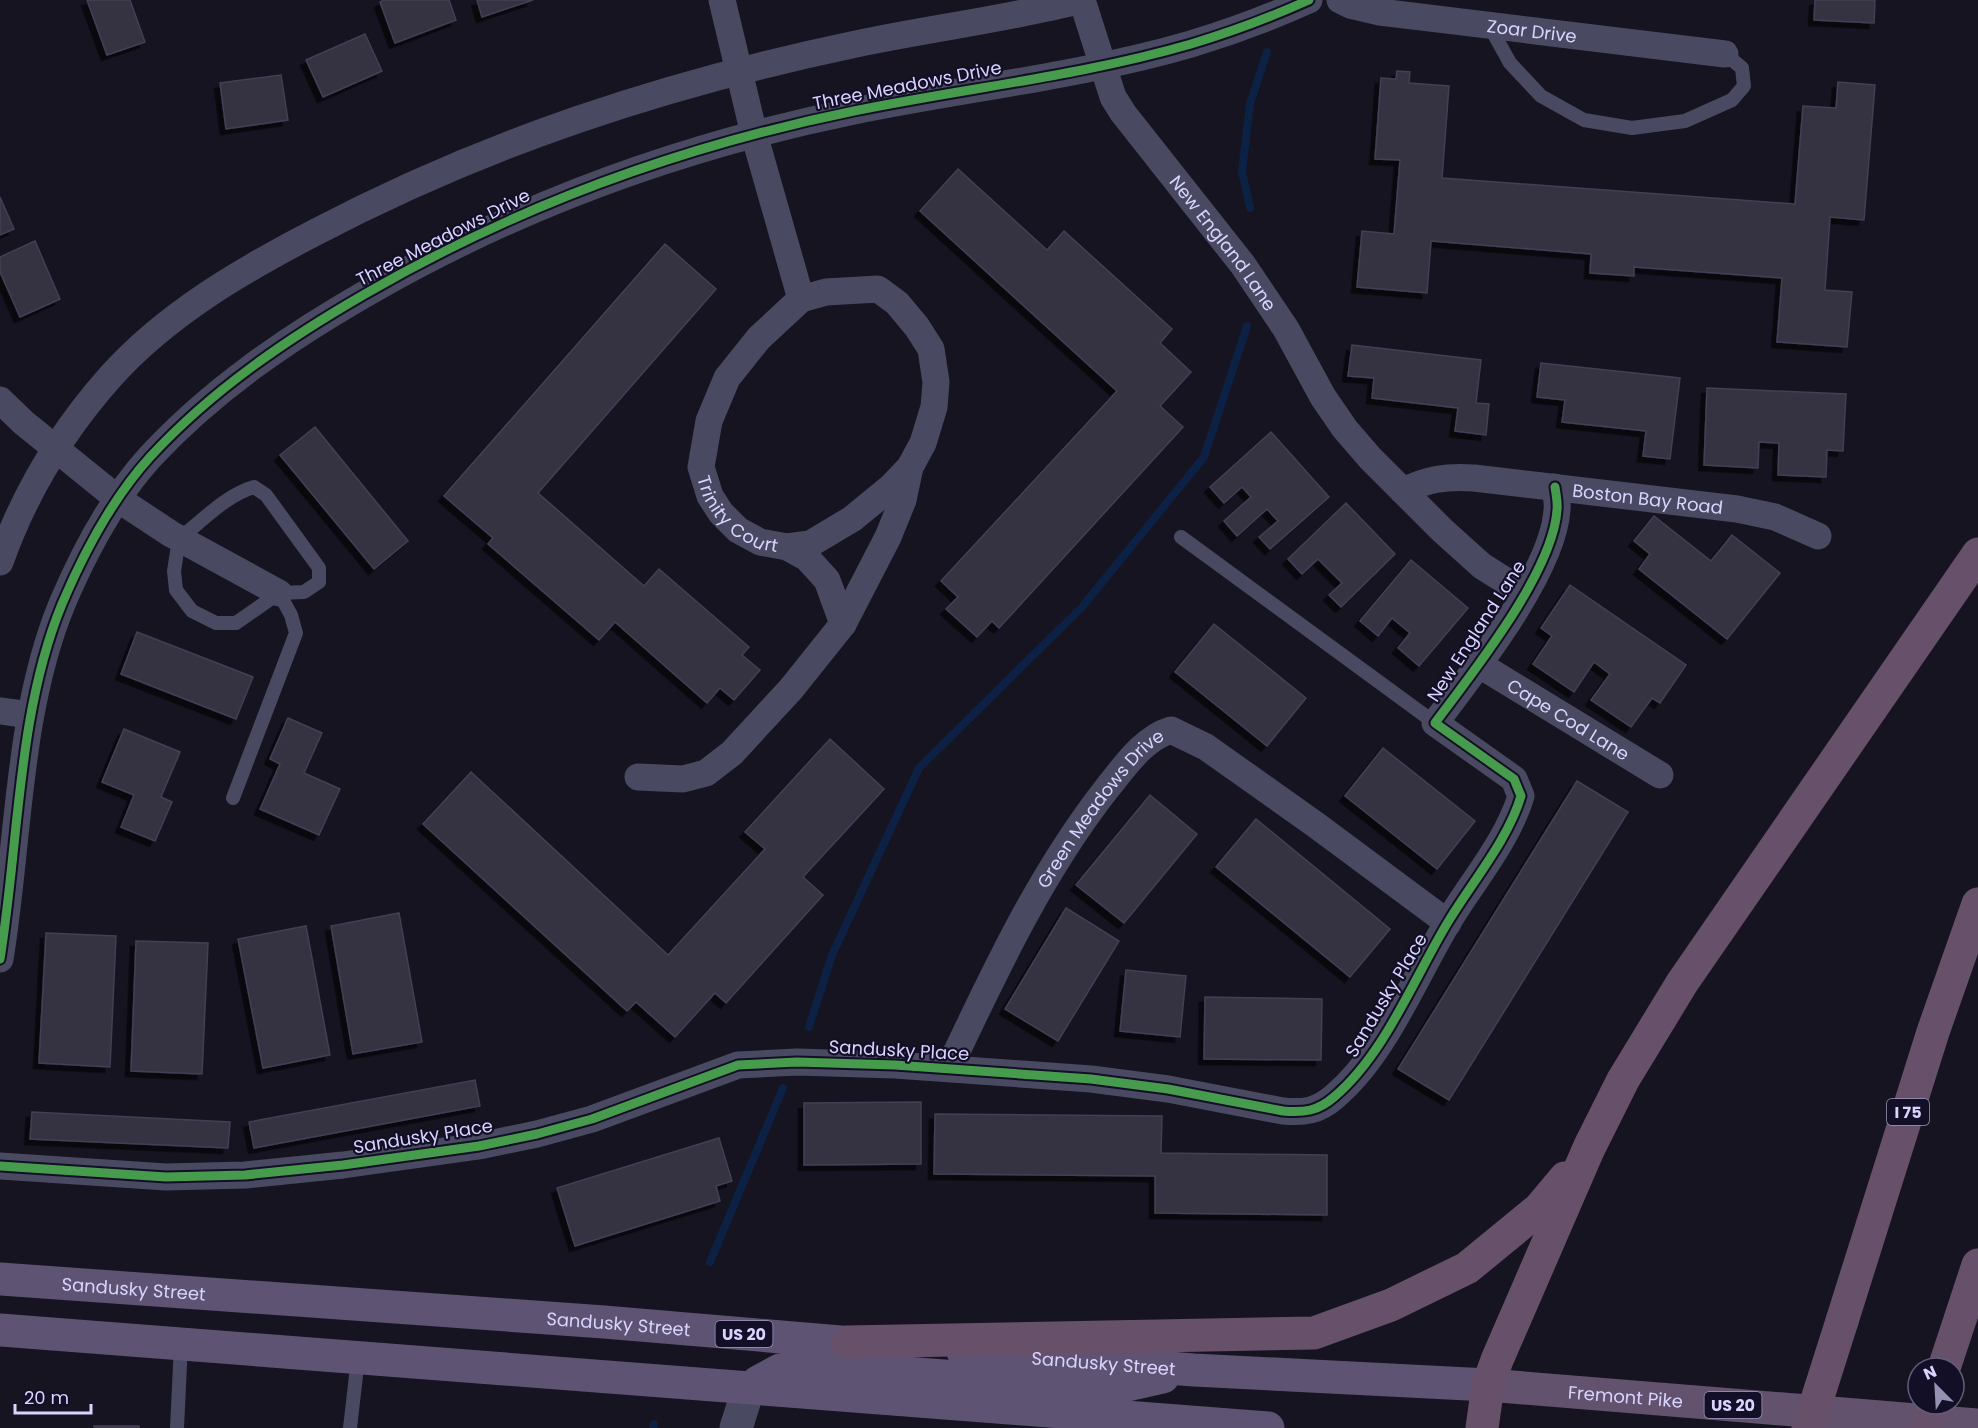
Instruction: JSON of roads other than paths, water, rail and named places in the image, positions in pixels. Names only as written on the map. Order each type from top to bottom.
[{"type":"highway","points":[[1482,1428],[1488,1384],[1521,1301],[1589,1148],[1623,1080],[1682,982],[1978,554]]},
{"type":"highway","name":"I 75","points":[[1809,1428],[1933,1032],[1978,904]]},
{"type":"highway","points":[[847,1342],[1314,1333],[1391,1305],[1467,1268],[1539,1209],[1589,1148]]},
{"type":"highway","points":[[1948,1356],[1978,1264]]},
{"type":"highway","name":"Fremont Pike","points":[[1488,1384],[1978,1425]]},
{"type":"main road","name":"Sandusky Street","points":[[0,1279],[580,1320],[1194,1370],[1488,1384]]},
{"type":"main road","points":[[0,1330],[1268,1428]]},
{"type":"main road","points":[[749,1387],[780,1370],[816,1366],[1110,1389],[1194,1370]]},
{"type":"street","points":[[722,0],[754,134],[801,299],[826,291],[878,289],[897,303],[927,342],[931,349],[936,382],[934,407],[923,443],[910,467],[891,487],[852,519],[810,544],[787,548]]},
{"type":"street","points":[[0,562],[33,487],[87,405],[112,375],[155,334],[202,298],[268,257],[364,206],[488,152],[597,112],[740,71],[858,44],[1048,9],[1082,0]]},
{"type":"street","name":"New England Lane","points":[[1082,0],[1113,97],[1123,113],[1243,265],[1286,329],[1323,397],[1345,429],[1442,530],[1482,566],[1525,593]]},
{"type":"street","name":"Three Meadows Drive","points":[[0,959],[30,715],[43,660],[61,606],[85,554],[118,499],[148,459],[200,408],[245,372],[324,318],[406,270],[491,228],[579,190],[669,158],[754,134],[853,111],[1103,65],[1190,44],[1262,21],[1309,0]]},
{"type":"street","name":"Zoar Drive","points":[[1340,0],[1350,5],[1380,12],[1725,54]]},
{"type":"street","name":"Trinity Court","points":[[801,299],[759,338],[728,378],[709,421],[701,467],[710,496],[721,513],[738,530],[760,542],[787,548],[807,558],[827,580],[843,624]]},
{"type":"street","points":[[0,400],[24,423],[118,499],[179,539],[279,593]]},
{"type":"street","points":[[638,777],[683,779],[706,773],[732,753],[791,689],[843,624],[888,537],[903,500],[910,467]]},
{"type":"street","name":"Boston Bay Road","points":[[1403,491],[1418,484],[1449,477],[1474,478],[1737,509],[1775,517],[1818,536]]},
{"type":"street","name":"New England Lane","points":[[1435,723],[1478,664],[1536,573],[1551,536],[1557,511],[1554,487]]},
{"type":"street","name":"Cape Cod Lane","points":[[1478,664],[1660,776]]},
{"type":"street","points":[[0,711],[30,715]]},
{"type":"street","name":"Sandusky Place","points":[[0,1166],[166,1177],[245,1175],[343,1165],[479,1146],[537,1134],[592,1119],[738,1065],[797,1062],[949,1068],[1091,1079],[1168,1089],[1283,1111],[1303,1113],[1315,1110],[1332,1099],[1359,1072],[1392,1022],[1448,923],[1515,817],[1521,796],[1514,779],[1435,723]]},
{"type":"street","name":"Green Meadows Drive","points":[[949,1068],[990,983],[1049,873],[1084,818],[1131,758],[1160,733],[1171,730],[1206,747],[1448,923]]},
{"type":"street","points":[[736,1428],[749,1387]]},
{"type":"lane","points":[[1489,25],[1510,63],[1541,96],[1584,120],[1632,128],[1685,121],[1732,100],[1744,86],[1742,69],[1725,54]]},
{"type":"lane","points":[[255,487],[266,495],[319,568],[319,582],[304,592],[279,593],[236,623],[216,623],[192,610],[176,590],[174,572],[179,539],[227,501],[255,487]]},
{"type":"lane","points":[[1181,537],[1435,723]]},
{"type":"lane","points":[[233,798],[296,633],[291,615],[279,593]]},
{"type":"lane","points":[[177,1428],[181,1344]]},
{"type":"lane","points":[[350,1428],[358,1358]]},
{"type":"waterway","points":[[1250,208],[1242,171],[1250,104],[1267,52]]},
{"type":"waterway","points":[[809,1027],[832,955],[919,768],[1082,607],[1204,457],[1247,326]]},
{"type":"waterway","points":[[710,1262],[783,1088]]},
{"type":"waterway","points":[[653,1428],[654,1424]]}]
